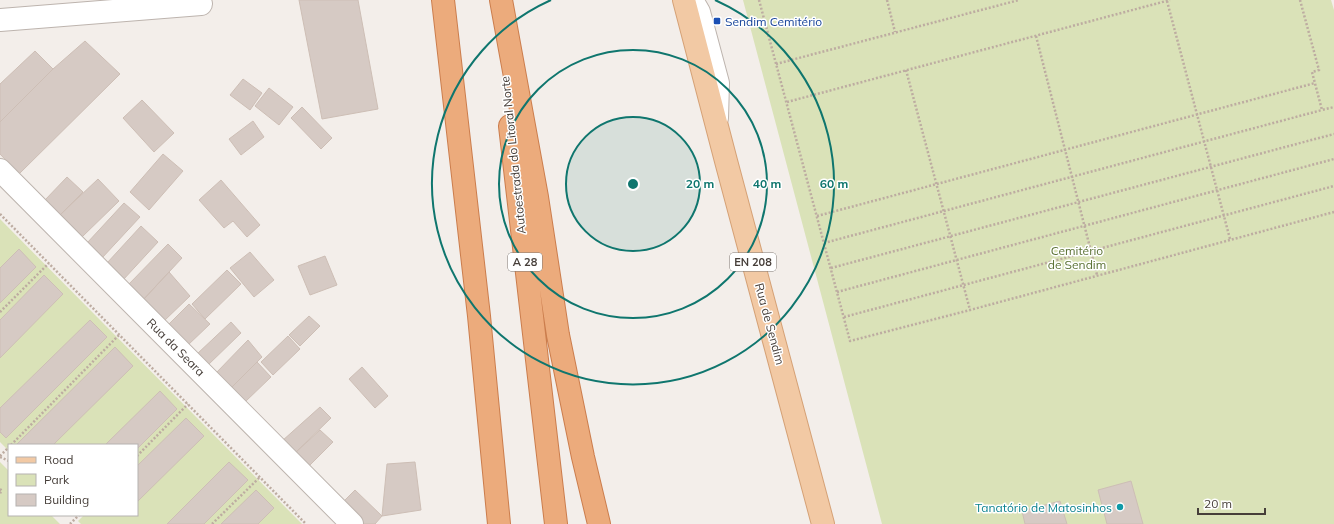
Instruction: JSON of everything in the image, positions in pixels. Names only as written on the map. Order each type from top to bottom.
[{"type":"highway","points":[[444,0],[479,316],[499,524]]},
{"type":"highway","name":"Autoestrada do Litoral Norte","points":[[496,0],[556,524]]},
{"type":"highway","points":[[501,0],[537,197],[558,335],[583,457],[599,524]]},
{"type":"main road","name":"Rua de Sendim","points":[[684,0],[823,524]]},
{"type":"street","name":"Rua de Sendim","points":[[692,0],[699,12],[718,84],[716,125]]},
{"type":"street","points":[[0,20],[201,4]]},
{"type":"street","name":"Rua da Seara","points":[[0,170],[352,524]]},
{"type":"path","points":[[759,0],[850,341],[1334,212]]},
{"type":"path","points":[[887,0],[896,33]]},
{"type":"path","points":[[776,64],[1019,0]]},
{"type":"path","points":[[786,102],[1168,0],[1230,239]]},
{"type":"path","points":[[1300,0],[1319,70],[1312,72],[1322,110]]},
{"type":"path","points":[[1036,36],[1097,275]]},
{"type":"path","points":[[906,70],[970,310]]},
{"type":"path","points":[[817,216],[1315,83]]},
{"type":"path","points":[[824,243],[1073,178],[1334,107]]},
{"type":"path","points":[[831,268],[1334,134]]},
{"type":"path","points":[[838,292],[1334,159]]},
{"type":"path","points":[[844,317],[1334,186]]},
{"type":"path","points":[[0,214],[306,524]]},
{"type":"path","points":[[0,312],[49,263]]},
{"type":"path","points":[[12,444],[119,335]]},
{"type":"path","points":[[138,455],[188,404]]},
{"type":"path","points":[[0,456],[8,448]]},
{"type":"path","points":[[212,524],[260,477]]},
{"type":"path","points":[[0,489],[2,491],[0,493]]},
{"type":"path","points":[[70,524],[79,516]]},
{"type":"green space","name":"Cemitério de Sendim","points":[[743,0],[1331,0],[1334,10],[1334,524],[882,524]]},
{"type":"green space","points":[[0,219],[302,524],[81,524],[78,521],[83,516],[138,516],[138,444],[8,444],[8,450],[0,442]]},
{"type":"green space","points":[[0,462],[8,470],[8,516],[52,516],[60,524],[0,524]]},
{"type":"building","points":[[299,0],[358,0],[378,109],[322,119]]},
{"type":"building","points":[[85,41],[120,74],[19,174],[0,154],[0,122],[53,69]]},
{"type":"building","points":[[35,51],[53,69],[0,122],[0,84]]},
{"type":"building","points":[[243,79],[262,93],[250,110],[230,95]]},
{"type":"building","points":[[269,88],[293,107],[279,125],[255,106]]},
{"type":"building","points":[[142,100],[174,133],[154,152],[123,118]]},
{"type":"building","points":[[302,107],[332,138],[321,149],[291,118]]},
{"type":"building","points":[[253,121],[264,137],[241,155],[229,139]]},
{"type":"building","points":[[163,154],[183,171],[149,210],[130,192]]},
{"type":"building","points":[[67,177],[83,192],[60,215],[45,200]]},
{"type":"building","points":[[98,179],[119,201],[82,237],[60,215]]},
{"type":"building","points":[[221,180],[260,225],[247,237],[233,221],[224,228],[199,200]]},
{"type":"building","points":[[124,203],[140,217],[102,258],[87,243]]},
{"type":"building","points":[[141,226],[158,242],[123,280],[107,263]]},
{"type":"building","points":[[168,244],[182,258],[143,300],[128,285]]},
{"type":"building","points":[[19,249],[36,267],[0,303],[0,268]]},
{"type":"building","points":[[250,252],[274,280],[254,297],[230,268]]},
{"type":"building","points":[[325,256],[337,285],[310,295],[298,266]]},
{"type":"building","points":[[227,270],[241,284],[205,319],[192,304]]},
{"type":"building","points":[[169,272],[190,296],[164,321],[143,300]]},
{"type":"building","points":[[44,275],[63,294],[0,358],[0,320]]},
{"type":"building","points":[[189,304],[210,324],[188,345],[168,325]]},
{"type":"building","points":[[309,316],[320,326],[300,346],[289,335]]},
{"type":"building","points":[[90,320],[107,337],[6,438],[0,432],[0,408]]},
{"type":"building","points":[[231,322],[241,333],[208,365],[197,354]]},
{"type":"building","points":[[288,336],[300,349],[273,375],[261,362]]},
{"type":"building","points":[[248,340],[262,357],[231,388],[216,373]]},
{"type":"building","points":[[115,347],[133,366],[54,444],[17,444]]},
{"type":"building","points":[[257,362],[271,377],[245,402],[231,388]]},
{"type":"building","points":[[362,367],[388,396],[375,408],[349,379]]},
{"type":"building","points":[[160,391],[177,409],[138,448],[138,444],[106,444]]},
{"type":"building","points":[[320,407],[331,418],[294,454],[282,441]]},
{"type":"building","points":[[186,418],[204,436],[138,501],[138,465]]},
{"type":"building","points":[[320,430],[333,442],[308,467],[294,454]]},
{"type":"building","points":[[229,462],[248,480],[204,524],[167,524]]},
{"type":"building","points":[[415,462],[421,510],[382,516],[387,464]]},
{"type":"building","name":"Tanatório de Matosinhos","points":[[1131,481],[1143,524],[1107,524],[1098,490]]},
{"type":"building","points":[[256,490],[274,508],[258,524],[221,524]]},
{"type":"building","points":[[355,490],[382,516],[375,524],[363,524],[342,503]]},
{"type":"building","name":"Tanatório de Matosinhos","points":[[1060,501],[1067,524],[1025,524],[1022,511]]},
{"type":"place","name":"Sendim Cemitério","points":[[717,21]]},
{"type":"place","name":"Tanatório de Matosinhos","points":[[1120,507]]}]
